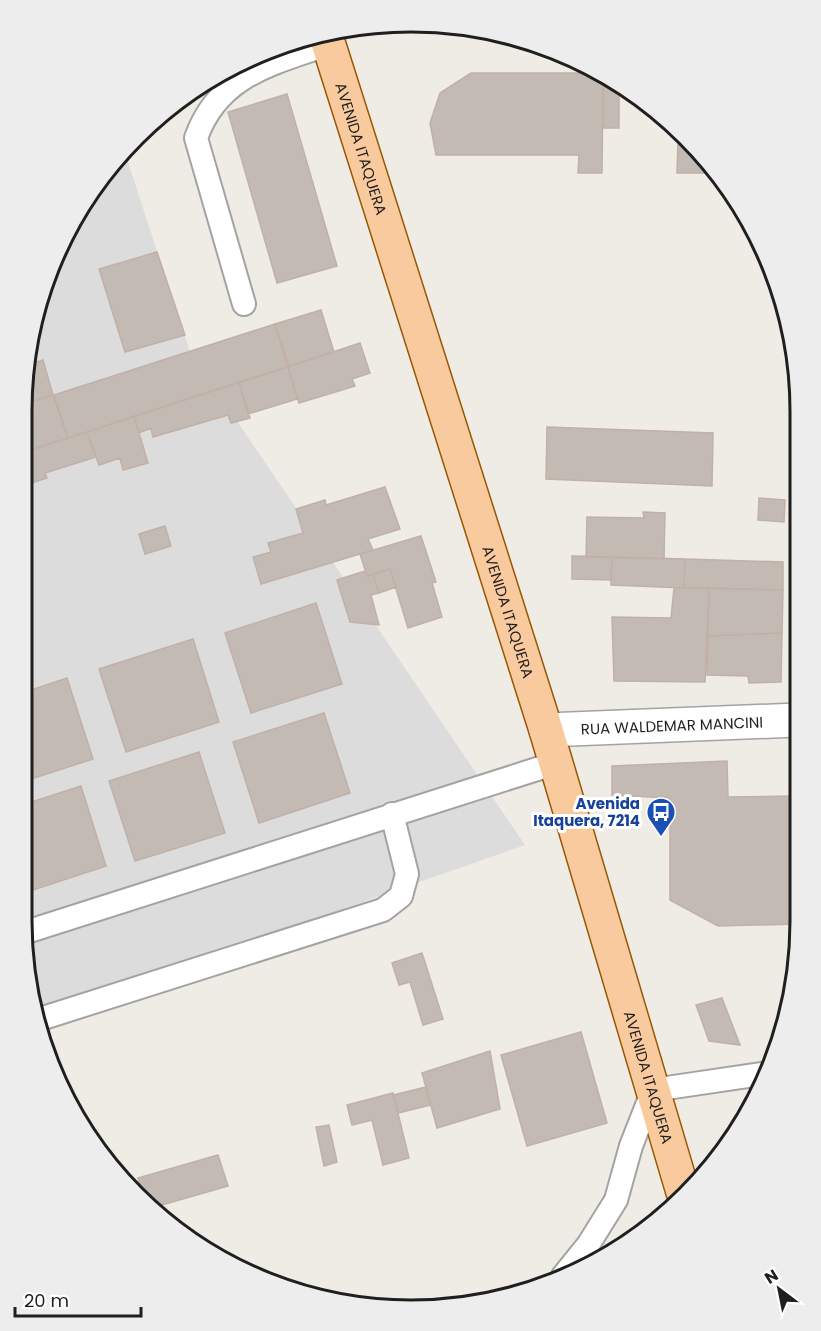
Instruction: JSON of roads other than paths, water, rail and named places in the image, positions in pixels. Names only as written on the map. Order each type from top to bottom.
[{"type":"main road","name":"AVENIDA ITAQUERA","points":[[327,41],[546,730],[681,1185]]},
{"type":"street","name":"RUA WALDEMAR MANCINI","points":[[546,730],[790,720]]},
{"type":"lane","points":[[244,304],[196,138],[203,117],[216,98],[236,82],[264,67],[323,42]]},
{"type":"lane","points":[[32,930],[556,763]]},
{"type":"lane","points":[[44,1018],[383,910],[401,896],[407,874],[392,814]]},
{"type":"lane","points":[[574,1262],[588,1245],[616,1200],[631,1146],[652,1090],[757,1075]]},
{"type":"place","name":"Avenida Itaquera, 7214","points":[[661,838]]}]
